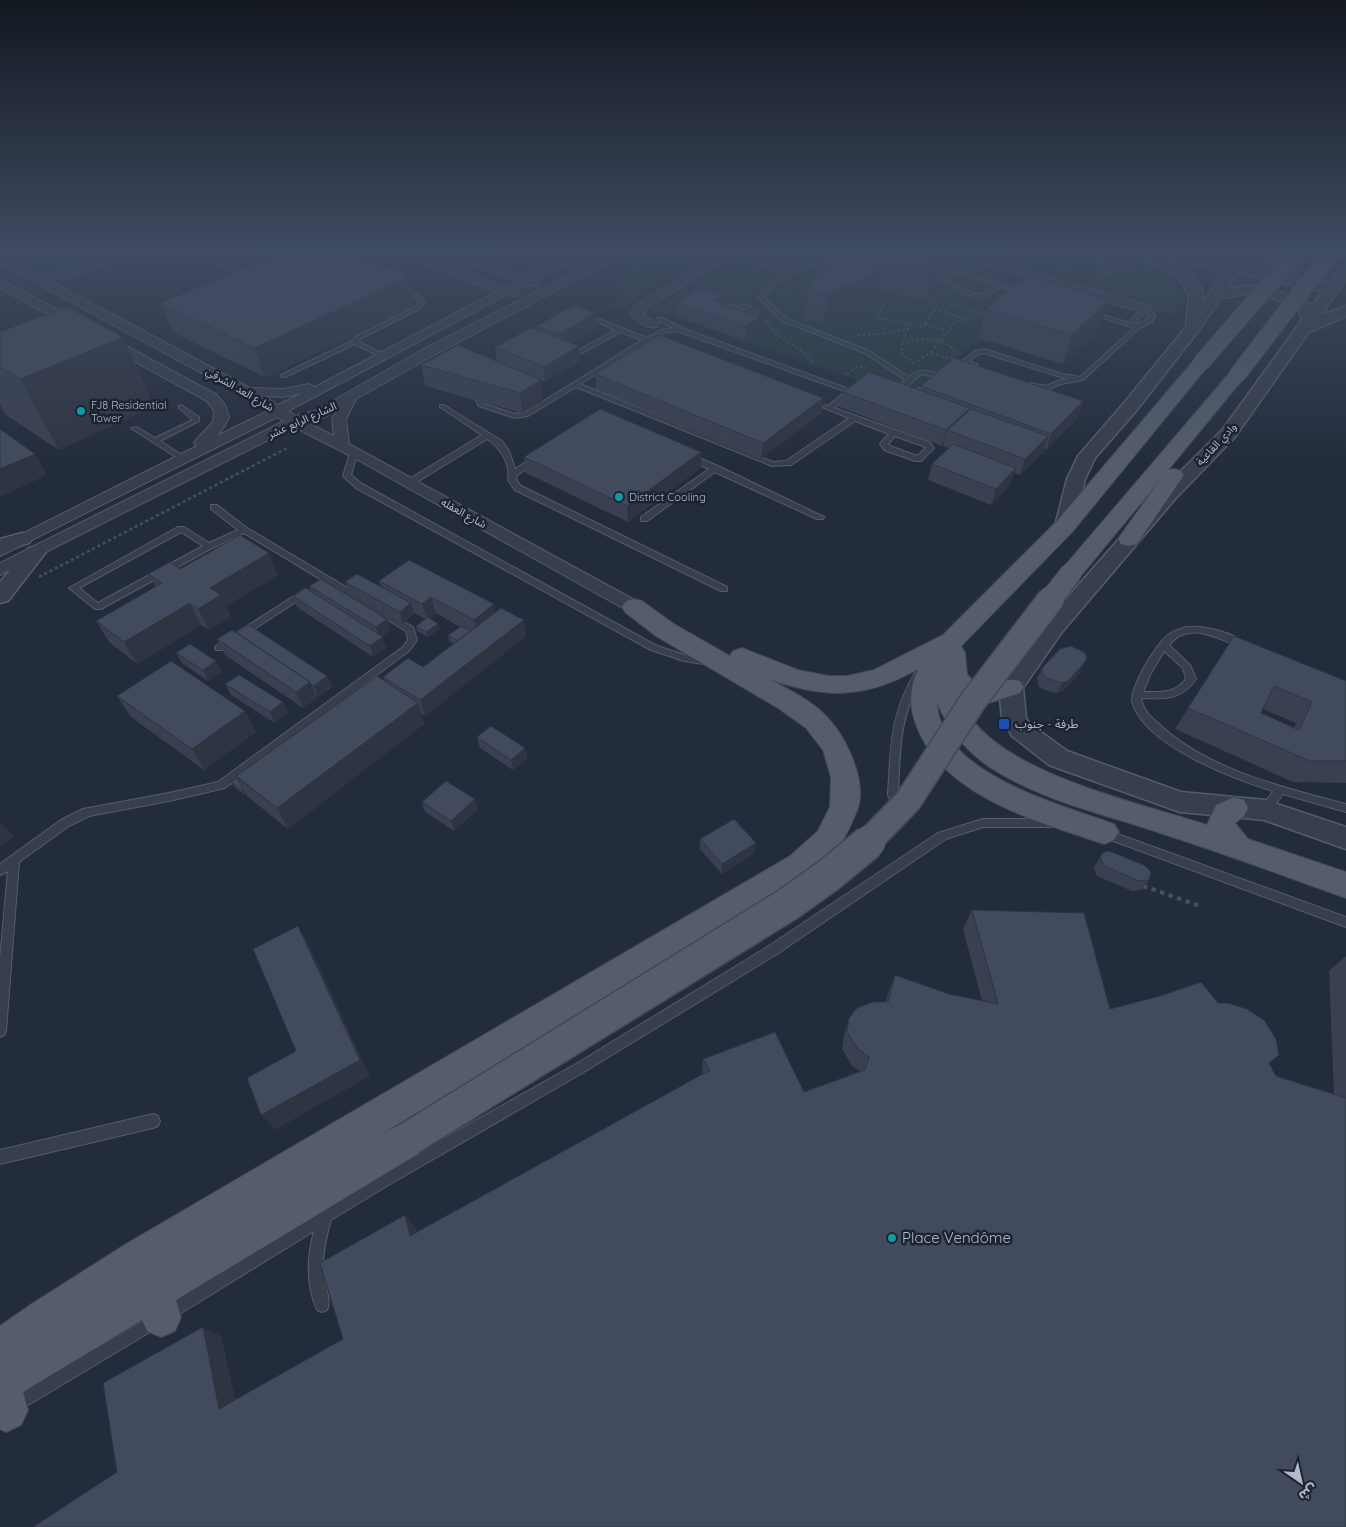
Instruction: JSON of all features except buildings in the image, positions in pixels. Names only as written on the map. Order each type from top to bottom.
[{"type":"main road","points":[[1104,832],[998,791],[965,771],[940,746],[926,719],[923,693],[930,669],[936,658],[1066,526],[1201,363],[1240,321]]},
{"type":"main road","points":[[1,1397],[157,1304],[410,1138],[787,905],[865,846],[908,801],[973,701],[1071,572],[1238,374],[1278,321]]},
{"type":"main road","points":[[1129,539],[1212,422],[1215,401]]},
{"type":"main road","points":[[634,607],[778,674],[813,684],[849,685],[882,677],[953,639]]},
{"type":"main road","points":[[0,1351],[44,1319],[140,1258],[801,865],[828,839],[844,807],[845,777],[835,747],[815,721],[787,701],[665,630],[634,607]]},
{"type":"main road","points":[[953,639],[953,669],[956,678],[964,686],[976,692],[990,694],[1002,692],[1011,687]]},
{"type":"main road","points":[[953,639],[944,671],[945,689],[952,707],[962,726],[980,745],[1004,762],[1067,791],[1238,846],[1346,886]]},
{"type":"main road","points":[[1234,808],[1226,813],[1221,822],[1222,828],[1238,846]]},
{"type":"street","name":"شارع العد الشرقي","points":[[71,321],[212,398],[220,406],[223,418],[219,426],[182,459]]},
{"type":"street","name":"شارع العد الشرقي","points":[[117,321],[247,392],[265,416],[294,421]]},
{"type":"street","name":"الشارع الرابع عشر","points":[[0,570],[29,546],[182,459],[351,374],[449,321]]},
{"type":"street","name":"الشارع الرابع عشر","points":[[0,551],[29,546],[210,464],[294,421],[320,414],[427,353],[475,321]]},
{"type":"street","points":[[651,321],[660,324]]},
{"type":"street","points":[[1193,321],[1194,327]]},
{"type":"street","points":[[1066,526],[1076,479],[1087,456],[1130,407],[1198,321]]},
{"type":"street","points":[[1305,326],[1306,321]]},
{"type":"street","name":"وادي القاعية","points":[[1011,687],[1033,655],[1071,607],[1129,539],[1168,495],[1229,433],[1309,321]]},
{"type":"street","points":[[1305,326],[1318,321]]},
{"type":"street","points":[[247,392],[293,392],[351,374]]},
{"type":"street","points":[[348,449],[339,420],[343,408],[350,398]]},
{"type":"street","points":[[210,464],[265,416],[276,430],[348,449]]},
{"type":"street","name":"شارع العقله","points":[[294,421],[409,482],[634,607]]},
{"type":"street","points":[[0,546],[29,546]]},
{"type":"street","points":[[0,596],[29,546]]},
{"type":"street","points":[[1011,687],[1010,702],[1014,718],[1021,730],[1058,758],[1180,802],[1234,808],[1272,800],[1346,838]]},
{"type":"lane","points":[[283,376],[354,342],[357,338],[390,321]]},
{"type":"lane","points":[[600,321],[657,343]]},
{"type":"lane","points":[[788,321],[867,352],[910,380]]},
{"type":"lane","points":[[1121,321],[1136,326],[1146,324],[1149,321]]},
{"type":"lane","points":[[1135,321],[1136,326]]},
{"type":"lane","points":[[660,324],[684,330]]},
{"type":"lane","points":[[660,324],[684,330],[847,390],[848,394],[829,408]]},
{"type":"lane","points":[[479,401],[481,405],[520,416],[532,413],[648,340],[660,324]]},
{"type":"lane","points":[[1026,384],[1047,388],[1059,382],[1080,380],[1136,326]]},
{"type":"lane","points":[[576,354],[621,329]]},
{"type":"lane","points":[[354,342],[384,356]]},
{"type":"lane","points":[[982,368],[964,362],[977,352],[984,352],[1080,380]]},
{"type":"lane","points":[[576,385],[772,464],[788,463],[854,418]]},
{"type":"lane","points":[[544,397],[552,400]]},
{"type":"lane","points":[[820,405],[926,444],[930,448],[918,459],[891,450],[884,444],[894,433]]},
{"type":"lane","points":[[442,406],[499,443],[506,451],[513,474],[512,480],[518,488],[724,589]]},
{"type":"lane","points":[[155,441],[197,420],[195,416],[181,407]]},
{"type":"lane","points":[[135,428],[182,459]]},
{"type":"lane","points":[[409,482],[488,435]]},
{"type":"lane","points":[[348,449],[347,476],[359,486],[654,648],[684,658],[718,662]]},
{"type":"lane","points":[[513,474],[547,453]]},
{"type":"lane","points":[[681,453],[820,517]]},
{"type":"lane","points":[[644,519],[714,468]]},
{"type":"lane","points":[[0,870],[65,823],[87,812],[221,785],[406,650],[413,640],[410,629],[244,530],[214,507]]},
{"type":"lane","points":[[209,546],[181,529],[74,588],[98,607],[209,546],[244,530]]},
{"type":"lane","points":[[219,648],[325,580]]},
{"type":"lane","points":[[1250,648],[1215,633],[1202,630],[1185,630],[1170,638],[1156,656],[1137,695],[1137,705],[1144,716],[1170,739],[1272,800],[1346,808]]},
{"type":"lane","points":[[1215,633],[1231,652]]},
{"type":"lane","points":[[892,795],[894,749],[902,707],[920,672],[932,656],[953,639]]},
{"type":"lane","points":[[1137,695],[1178,693],[1184,690],[1191,679],[1191,674],[1187,667],[1164,646]]},
{"type":"lane","points":[[157,1304],[325,1217],[380,1182],[580,1068],[773,950],[942,836],[983,823],[1054,823],[1104,832],[1346,922]]},
{"type":"lane","points":[[0,1031],[14,859]]},
{"type":"lane","points":[[0,1156],[154,1121]]},
{"type":"lane","points":[[322,1305],[316,1285],[314,1260],[317,1240],[325,1217]]},
{"type":"path","points":[[769,321],[772,332],[807,356],[812,362]]},
{"type":"path","points":[[895,321],[924,326],[925,324],[946,330]]},
{"type":"path","points":[[902,344],[922,338],[942,341],[954,348],[959,355],[955,361],[930,352],[942,341],[946,330],[959,321]]},
{"type":"path","points":[[911,324],[902,344],[902,354],[912,362],[921,364]]},
{"type":"path","points":[[828,336],[882,334],[908,329]]},
{"type":"path","points":[[847,374],[857,367]]},
{"type":"path","points":[[34,580],[289,447]]},
{"type":"path","points":[[1143,886],[1200,906]]},
{"type":"green space","points":[[687,321],[1000,321],[909,398]]},
{"type":"place","name":"FJ8 Residential Tower","points":[[81,411]]},
{"type":"place","name":"District Cooling","points":[[619,497]]},
{"type":"place","name":"طرفة - جنوب","points":[[1004,724]]},
{"type":"place","name":"Place Vendôme","points":[[892,1238]]}]
